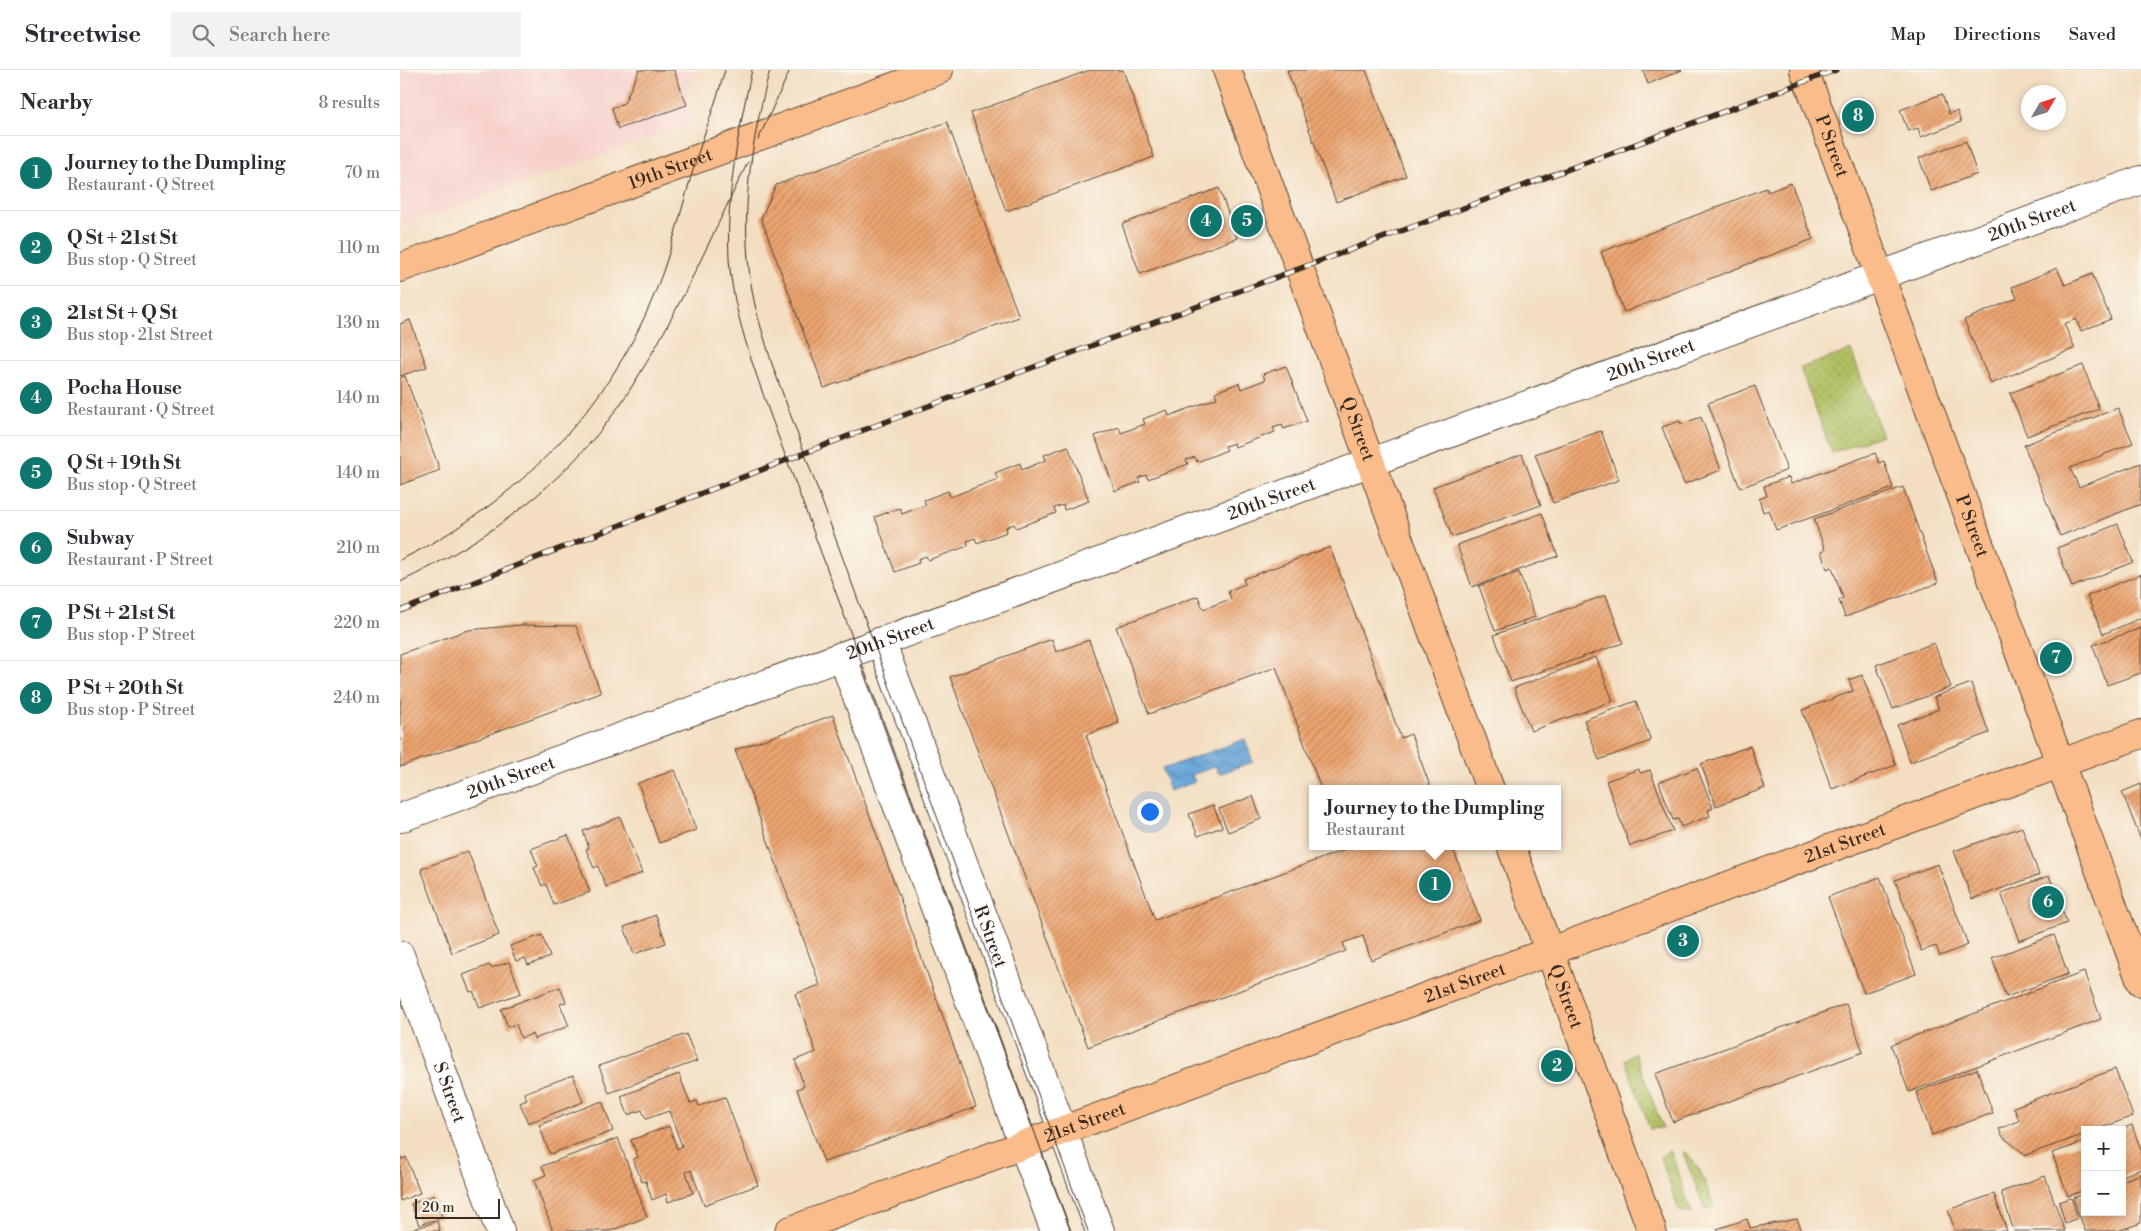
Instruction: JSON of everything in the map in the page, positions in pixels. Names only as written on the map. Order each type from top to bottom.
[{"type":"main road","name":"19th Street","points":[[400,268],[940,70]]},
{"type":"main road","name":"Q Street","points":[[1228,70],[1489,785]]},
{"type":"main road","name":"P Street","points":[[1804,70],[2141,982]]},
{"type":"main road","name":"21st Street","points":[[789,1231],[2141,734]]},
{"type":"main road","name":"Q Street","points":[[1512,850],[1652,1231]]},
{"type":"street","name":"20th Street","points":[[400,818],[2141,180]]},
{"type":"street","name":"R Street","points":[[882,641],[1100,1231]]},
{"type":"street","points":[[842,656],[1055,1231]]},
{"type":"street","name":"S Street","points":[[400,955],[500,1231]]},
{"type":"shaded area","points":[[400,70],[695,70],[689,92],[692,123],[400,226]]},
{"type":"green space","points":[[1851,350],[1882,435],[1832,453],[1800,368]]},
{"type":"green space","points":[[1635,1053],[1663,1128],[1650,1129],[1625,1060]]},
{"type":"green space","points":[[1670,1150],[1692,1214],[1679,1211],[1660,1157]]},
{"type":"green space","points":[[1685,1152],[1700,1170],[1714,1206],[1705,1210],[1683,1153]]},
{"type":"water","points":[[1245,739],[1253,762],[1219,774],[1216,766],[1192,775],[1195,782],[1170,791],[1162,769]]},
{"type":"building","points":[[639,70],[674,70],[687,105],[618,129],[612,108],[624,103]]},
{"type":"building","points":[[1090,70],[1123,70],[1154,157],[1006,211],[971,113]]},
{"type":"building","points":[[1287,70],[1366,70],[1406,176],[1336,202]]},
{"type":"building","points":[[1643,70],[1682,70],[1648,84]]},
{"type":"building","points":[[1942,94],[1949,114],[1957,111],[1961,122],[1921,137],[1918,128],[1908,131],[1900,110]]},
{"type":"building","points":[[947,122],[1019,317],[824,388],[761,218],[776,185]]},
{"type":"building","points":[[1966,141],[1977,174],[1931,191],[1919,158]]},
{"type":"building","points":[[1791,183],[1813,239],[1624,312],[1601,252],[1766,188],[1768,192]]},
{"type":"building","points":[[1219,188],[1237,238],[1140,274],[1122,224]]},
{"type":"building","points":[[2057,268],[2065,285],[2092,274],[2111,319],[2081,331],[2076,319],[2064,324],[2075,348],[1991,384],[1964,320],[2017,298],[2012,287]]},
{"type":"building","points":[[410,320],[427,367],[400,376],[400,324]]},
{"type":"building","points":[[2083,365],[2099,409],[2027,436],[2010,393]]},
{"type":"building","points":[[1286,366],[1307,421],[1284,429],[1282,425],[1273,428],[1275,432],[1235,447],[1234,443],[1225,446],[1227,450],[1197,462],[1195,457],[1186,460],[1188,464],[1148,479],[1146,475],[1138,478],[1140,482],[1115,491],[1095,436],[1119,427],[1121,433],[1145,424],[1143,419],[1167,410],[1169,416],[1217,398],[1215,392],[1239,383],[1241,389],[1265,380],[1263,374]]},
{"type":"building","points":[[405,376],[440,470],[400,485],[400,378]]},
{"type":"building","points":[[1755,386],[1787,470],[1740,488],[1708,403]]},
{"type":"building","points":[[2118,408],[2133,443],[2070,468],[2079,487],[2141,463],[2141,504],[2060,536],[2024,445]]},
{"type":"building","points":[[1701,417],[1721,470],[1684,484],[1662,427],[1680,421],[1681,424]]},
{"type":"building","points":[[1601,431],[1619,480],[1553,503],[1535,454]]},
{"type":"building","points":[[1068,446],[1089,501],[1064,510],[1063,505],[1054,508],[1056,513],[1016,528],[1014,524],[1006,527],[1007,532],[977,543],[975,538],[967,541],[968,546],[928,560],[926,556],[918,559],[919,563],[895,572],[875,517],[900,508],[902,514],[926,505],[924,500],[948,491],[950,497],[998,479],[995,473],[1020,463],[1022,470],[1046,460],[1044,455]]},
{"type":"building","points":[[1875,453],[1879,463],[1884,461],[1893,488],[1776,530],[1769,510],[1763,512],[1759,499],[1767,496],[1764,486],[1789,477],[1791,484]]},
{"type":"building","points":[[1522,454],[1541,505],[1452,537],[1433,487]]},
{"type":"building","points":[[1903,487],[1938,583],[1845,617],[1839,600],[1843,598],[1832,567],[1827,569],[1821,552],[1825,550],[1814,519]]},
{"type":"building","points":[[1542,513],[1558,556],[1472,587],[1457,545]]},
{"type":"building","points":[[2118,524],[2133,562],[2072,587],[2057,548]]},
{"type":"building","points":[[1330,547],[1401,738],[1411,734],[1430,785],[1320,785],[1276,667],[1149,714],[1116,627],[1198,596],[1203,609],[1231,599],[1228,591],[1245,584],[1243,579]]},
{"type":"building","points":[[1519,572],[1535,617],[1495,631],[1479,586]]},
{"type":"building","points":[[2141,574],[2141,618],[2103,634],[2087,596]]},
{"type":"building","points":[[1606,595],[1623,643],[1511,682],[1494,635]]},
{"type":"building","points":[[521,625],[576,626],[601,693],[400,767],[400,654],[468,630]]},
{"type":"building","points":[[2141,628],[2141,673],[2107,685],[2093,645]]},
{"type":"building","points":[[1052,639],[1056,652],[1089,640],[1119,723],[1086,735],[1155,920],[1344,850],[1454,850],[1480,920],[1371,960],[1363,936],[1343,943],[1346,951],[1088,1047],[950,677]]},
{"type":"building","points":[[1934,643],[1951,687],[1893,709],[1876,665]]},
{"type":"building","points":[[1596,657],[1613,701],[1531,731],[1514,688]]},
{"type":"building","points":[[1862,675],[1896,765],[1832,789],[1802,710],[1853,691],[1849,680]]},
{"type":"building","points":[[1971,683],[1989,733],[1910,762],[1897,725],[1939,709],[1934,697]]},
{"type":"building","points":[[1636,701],[1651,741],[1599,760],[1584,720]]},
{"type":"building","points":[[833,715],[976,1107],[824,1162],[797,1089],[804,1086],[795,1060],[816,1052],[795,994],[820,985],[735,750]]},
{"type":"building","points":[[1750,746],[1765,788],[1716,806],[1701,764]]},
{"type":"building","points":[[1697,768],[1713,808],[1708,810],[1710,816],[1681,827],[1678,819],[1673,820],[1659,782]]},
{"type":"building","points":[[1639,769],[1640,773],[1650,770],[1673,831],[1630,846],[1606,781]]},
{"type":"building","points":[[675,770],[696,830],[659,843],[638,783]]},
{"type":"building","points":[[2141,784],[2141,840],[2122,792]]},
{"type":"building","points":[[1253,796],[1261,819],[1228,832],[1219,809]]},
{"type":"building","points":[[1213,805],[1222,827],[1198,836],[1189,814]]},
{"type":"building","points":[[620,817],[642,873],[606,887],[598,866],[594,868],[586,849],[589,848],[583,831]]},
{"type":"building","points":[[2022,827],[2039,875],[1972,899],[1954,851]]},
{"type":"building","points":[[568,835],[590,892],[554,905],[546,884],[542,886],[534,868],[538,866],[531,849]]},
{"type":"building","points":[[468,851],[499,935],[452,953],[421,869]]},
{"type":"building","points":[[1938,864],[1968,945],[1940,956],[1936,946],[1921,951],[1895,880]]},
{"type":"building","points":[[2049,876],[2067,923],[2019,941],[2001,893]]},
{"type":"building","points":[[1880,877],[1916,974],[1864,993],[1828,897]]},
{"type":"building","points":[[656,915],[666,943],[634,954],[624,927]]},
{"type":"building","points":[[542,935],[550,957],[528,965],[525,958],[516,961],[510,946]]},
{"type":"building","points":[[2054,935],[2068,974],[2006,997],[1992,958]]},
{"type":"building","points":[[509,962],[521,993],[480,1008],[473,991],[470,992],[463,975],[489,965],[491,968]]},
{"type":"building","points":[[2084,972],[2101,1019],[1909,1092],[1891,1045]]},
{"type":"building","points":[[560,987],[566,1002],[560,1004],[569,1026],[534,1039],[532,1034],[521,1038],[516,1024],[508,1027],[501,1009]]},
{"type":"building","points":[[1846,1004],[1863,1052],[1673,1122],[1655,1074]]},
{"type":"building","points":[[686,1034],[697,1061],[609,1093],[599,1066]]},
{"type":"building","points":[[1977,1069],[1993,1113],[1932,1135],[1916,1092]]},
{"type":"building","points":[[2115,1069],[2133,1116],[2107,1126],[2081,1126],[2081,1135],[2026,1155],[2003,1137],[1999,1129],[2019,1121],[2014,1107]]},
{"type":"building","points":[[679,1074],[690,1103],[697,1101],[699,1106],[725,1097],[758,1185],[704,1205],[691,1170],[686,1172],[693,1193],[668,1202],[666,1194],[652,1200],[646,1181],[642,1182],[633,1159],[638,1157],[631,1140],[669,1126],[677,1149],[682,1146],[669,1111],[646,1119],[642,1110],[628,1115],[621,1096]]},
{"type":"building","points":[[573,1075],[583,1102],[528,1123],[520,1103],[527,1100],[524,1093]]},
{"type":"building","points":[[602,1101],[613,1131],[550,1154],[539,1125]]},
{"type":"building","points":[[2132,1125],[2141,1150],[2141,1169],[2126,1175],[2126,1171],[2126,1127]]},
{"type":"building","points":[[618,1138],[647,1217],[610,1231],[553,1231],[534,1180],[546,1175],[542,1166]]},
{"type":"building","points":[[2081,1143],[2081,1191],[2068,1196],[2052,1153]]},
{"type":"building","points":[[400,1156],[402,1159],[406,1157],[420,1193],[400,1201]]},
{"type":"building","points":[[2141,1174],[2141,1223],[2118,1231],[2085,1231],[2073,1198],[2081,1195],[2081,1216],[2126,1216],[2126,1180]]},
{"type":"building","points":[[2045,1176],[2065,1231],[2014,1231],[2001,1192]]},
{"type":"building","points":[[1994,1194],[2007,1231],[1955,1231],[1948,1210]]},
{"type":"building","points":[[434,1195],[442,1217],[419,1225],[411,1204]]},
{"type":"building","points":[[2071,1198],[2078,1218],[2065,1223],[2059,1202]]},
{"type":"building","points":[[1747,1219],[1750,1228],[1797,1219],[1802,1231],[1718,1231],[1717,1229]]},
{"type":"building","points":[[437,1221],[440,1231],[409,1231]]},
{"type":"tram line","points":[[400,560],[440,539],[478,514],[514,486],[547,456],[605,386],[629,348],[656,289],[669,253],[725,70]]},
{"type":"tram line","points":[[752,70],[734,164],[729,211],[729,259],[739,318],[770,414],[1071,1231]]},
{"type":"tram line","points":[[770,70],[757,124],[747,206],[748,262],[758,318],[772,364],[1088,1231]]},
{"type":"tram line","points":[[758,140],[790,70]]},
{"type":"tram line","points":[[400,582],[462,549],[521,508],[574,461],[598,434],[638,377],[672,317],[748,162]]},
{"type":"railway","points":[[400,611],[861,431],[1836,70]]},
{"type":"place","name":"P St + 20th St","points":[[1858,116]]},
{"type":"place","name":"Pocha House","points":[[1206,221]]},
{"type":"place","name":"Q St + 19th St","points":[[1247,221]]},
{"type":"place","name":"P St + 21st St","points":[[2056,658]]},
{"type":"place","name":"Journey to the Dumpling","points":[[1435,885]]},
{"type":"place","name":"Subway","points":[[2048,902]]},
{"type":"place","name":"21st St + Q St","points":[[1683,941]]},
{"type":"place","name":"Q St + 21st St","points":[[1557,1066]]}]
